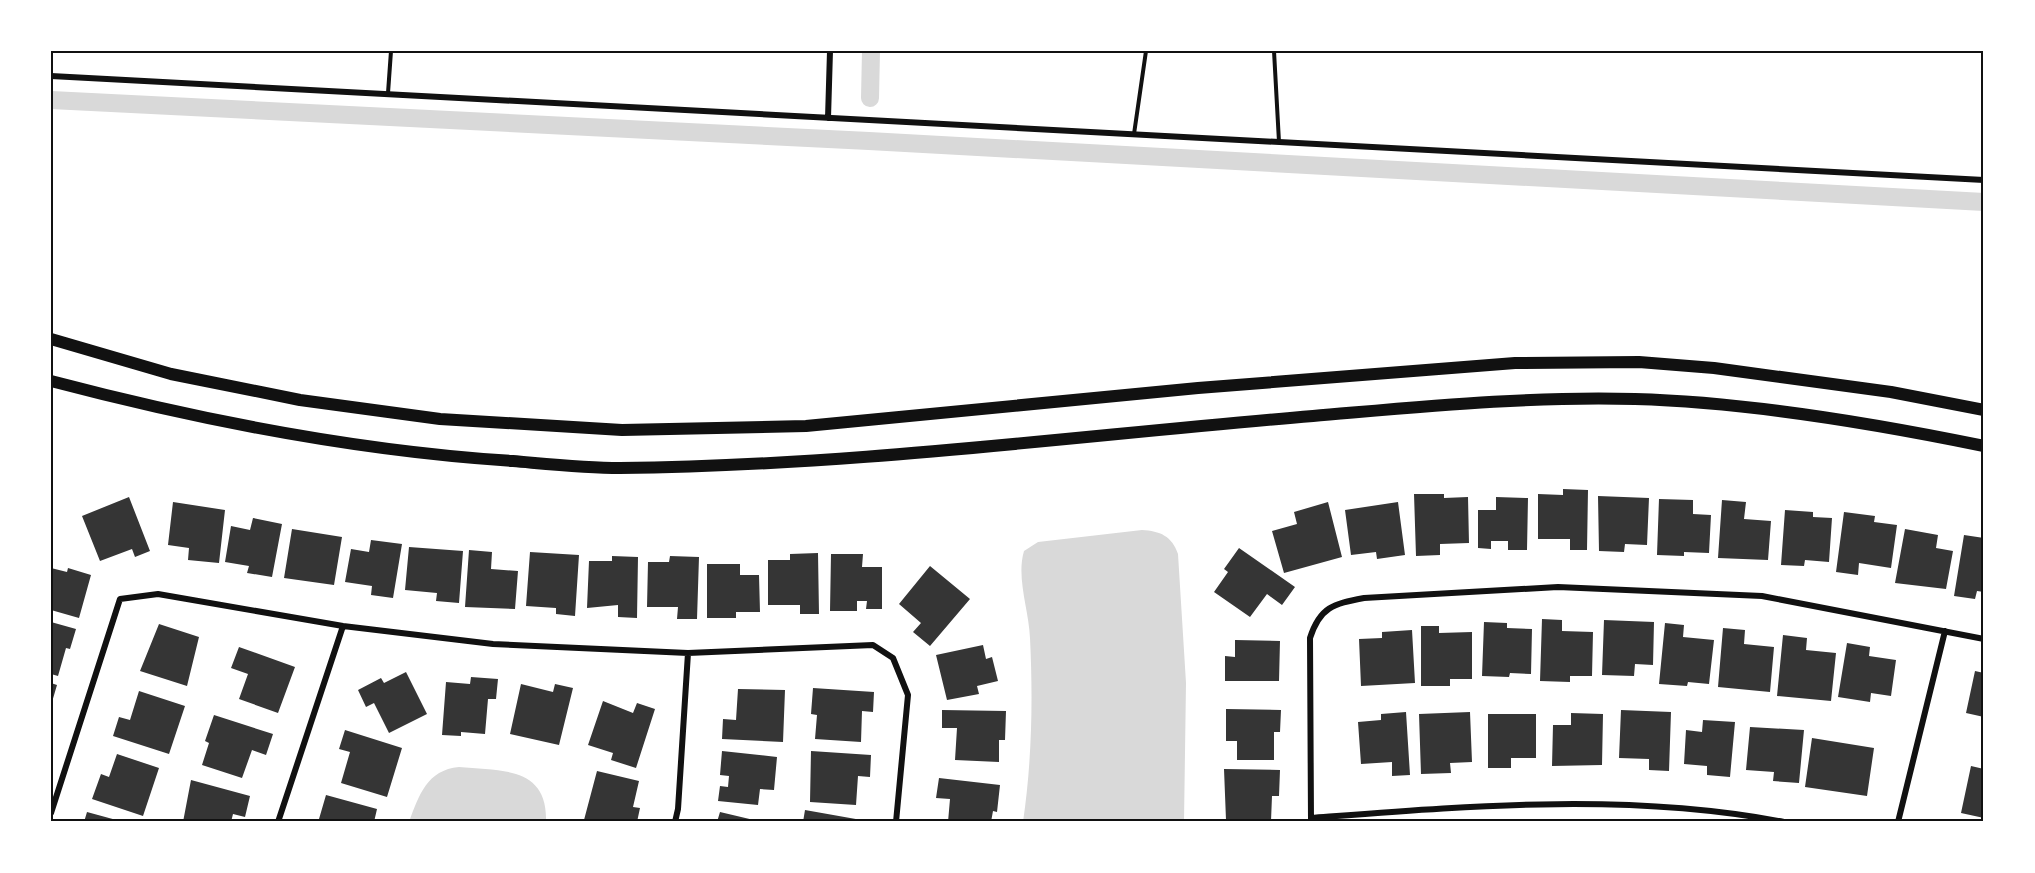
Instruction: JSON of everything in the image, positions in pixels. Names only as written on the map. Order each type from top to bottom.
[{"type":"main road","points":[[51,339],[171,374],[300,400],[440,419],[622,430],[806,426],[1198,388],[1515,363],[1639,362],[1714,368],[1891,392],[1984,410]]},
{"type":"main road","points":[[51,381],[161,410],[296,437],[435,456],[615,468],[801,462],[1505,399],[1638,399],[1706,404],[1881,425],[1984,446]]},
{"type":"street","points":[[828,118],[830,51]]},
{"type":"street","points":[[51,76],[1984,180]]},
{"type":"street","points":[[1784,822],[1646,806],[1483,804],[1311,820],[1310,638],[1316,621],[1334,604],[1364,598],[1557,586],[1762,596],[1984,639]]},
{"type":"street","points":[[51,813],[120,599],[158,594],[343,626],[493,644],[688,653],[873,645],[893,658],[908,695],[896,822]]},
{"type":"street","points":[[278,822],[343,626]]},
{"type":"street","points":[[1898,822],[1945,631]]},
{"type":"street","points":[[675,822],[678,809],[688,653]]},
{"type":"lane","points":[[388,94],[391,51]]},
{"type":"lane","points":[[1134,134],[1146,51]]},
{"type":"lane","points":[[1274,51],[1279,142]]},
{"type":"shaded area","points":[[1142,530],[1154,532],[1169,539],[1178,554],[1186,683],[1184,822],[1023,822],[1030,753],[1031,707],[1030,638],[1021,572],[1024,551],[1038,542]]},
{"type":"shaded area","points":[[459,767],[506,771],[530,781],[539,790],[545,804],[546,822],[409,822],[421,794],[432,779],[448,769]]},
{"type":"building","points":[[1563,489],[1588,490],[1587,550],[1570,550],[1570,539],[1538,539],[1538,494],[1563,495]]},
{"type":"building","points":[[1414,494],[1444,494],[1444,498],[1468,497],[1469,543],[1440,544],[1440,555],[1416,556]]},
{"type":"building","points":[[1598,496],[1649,498],[1647,545],[1625,544],[1624,552],[1599,551]]},
{"type":"building","points":[[129,497],[150,551],[135,557],[132,549],[100,561],[82,516]]},
{"type":"building","points":[[1496,497],[1528,498],[1527,550],[1508,550],[1508,541],[1491,541],[1491,549],[1478,548],[1478,510],[1496,510]]},
{"type":"building","points":[[1659,499],[1693,500],[1693,514],[1711,515],[1709,553],[1684,552],[1684,556],[1657,555]]},
{"type":"building","points":[[1722,500],[1746,502],[1744,519],[1771,521],[1768,560],[1718,558]]},
{"type":"building","points":[[173,502],[225,510],[219,563],[188,560],[189,548],[168,545]]},
{"type":"building","points":[[1328,502],[1342,557],[1284,573],[1272,531],[1297,524],[1294,512]]},
{"type":"building","points":[[1398,502],[1405,555],[1377,559],[1376,552],[1351,555],[1345,510]]},
{"type":"building","points":[[1785,510],[1813,512],[1813,517],[1832,518],[1829,562],[1805,560],[1804,566],[1781,565]]},
{"type":"building","points":[[1844,512],[1875,516],[1874,522],[1897,525],[1891,568],[1859,563],[1858,575],[1836,572]]},
{"type":"building","points":[[253,518],[282,524],[272,577],[247,573],[249,566],[225,562],[231,526],[250,530]]},
{"type":"building","points":[[292,529],[342,537],[334,585],[284,578]]},
{"type":"building","points":[[1905,529],[1938,535],[1936,548],[1953,551],[1946,589],[1895,583]]},
{"type":"building","points":[[1964,535],[1984,538],[1984,592],[1977,591],[1975,599],[1954,596]]},
{"type":"building","points":[[371,540],[402,544],[393,598],[371,595],[372,586],[345,582],[351,549],[369,552]]},
{"type":"building","points":[[409,547],[463,551],[459,603],[436,601],[437,593],[405,590]]},
{"type":"building","points":[[1239,548],[1295,587],[1282,605],[1267,594],[1250,617],[1214,592],[1228,572],[1224,569]]},
{"type":"building","points":[[469,550],[492,552],[491,569],[518,571],[515,609],[465,607]]},
{"type":"building","points":[[530,552],[579,555],[575,616],[556,614],[556,608],[526,606]]},
{"type":"building","points":[[818,553],[819,614],[800,614],[800,605],[768,605],[768,560],[790,560],[790,554]]},
{"type":"building","points":[[831,554],[863,554],[862,567],[882,567],[882,609],[866,609],[867,601],[857,601],[857,611],[830,611]]},
{"type":"building","points":[[612,556],[638,557],[637,618],[618,617],[618,605],[587,608],[589,561],[612,561]]},
{"type":"building","points":[[670,556],[699,557],[697,619],[677,619],[678,607],[647,607],[648,562],[669,562]]},
{"type":"building","points":[[707,564],[740,564],[740,575],[759,575],[760,612],[736,612],[736,618],[707,618]]},
{"type":"building","points":[[930,566],[970,599],[930,646],[913,632],[921,623],[899,604]]},
{"type":"building","points":[[51,568],[67,572],[68,568],[91,575],[79,618],[51,610]]},
{"type":"building","points":[[1542,619],[1562,620],[1562,631],[1593,632],[1592,676],[1570,676],[1570,682],[1540,681]]},
{"type":"building","points":[[1604,620],[1654,622],[1653,665],[1635,664],[1634,676],[1602,675]]},
{"type":"building","points":[[51,622],[76,629],[70,649],[66,648],[58,676],[51,674]]},
{"type":"building","points":[[1484,622],[1507,623],[1507,628],[1532,629],[1531,674],[1510,673],[1509,677],[1482,676]]},
{"type":"building","points":[[1665,623],[1684,625],[1683,637],[1714,640],[1709,684],[1688,682],[1687,686],[1659,684]]},
{"type":"building","points":[[159,624],[199,637],[187,686],[140,671]]},
{"type":"building","points":[[1421,626],[1439,626],[1439,633],[1472,632],[1472,679],[1450,679],[1450,686],[1421,686]]},
{"type":"building","points":[[1723,628],[1745,630],[1744,644],[1774,647],[1770,692],[1718,687]]},
{"type":"building","points":[[1412,630],[1415,683],[1361,686],[1359,639],[1382,638],[1382,632]]},
{"type":"building","points":[[1783,635],[1807,638],[1806,650],[1836,653],[1831,701],[1777,696]]},
{"type":"building","points":[[1235,640],[1280,641],[1279,681],[1225,681],[1225,656],[1235,657]]},
{"type":"building","points":[[1847,643],[1870,647],[1869,656],[1896,660],[1891,696],[1871,693],[1870,702],[1838,697]]},
{"type":"building","points":[[983,645],[986,659],[992,657],[998,681],[977,686],[979,694],[947,700],[936,655]]},
{"type":"building","points":[[239,647],[295,667],[278,713],[239,699],[248,674],[231,668]]},
{"type":"building","points":[[1975,671],[1984,673],[1984,717],[1966,713]]},
{"type":"building","points":[[406,672],[427,714],[389,733],[374,703],[366,707],[358,690],[381,678],[384,683]]},
{"type":"building","points":[[471,677],[498,679],[496,699],[488,699],[485,734],[461,732],[461,736],[442,735],[446,682],[470,684]]},
{"type":"building","points":[[51,683],[57,685],[52,702],[51,702]]},
{"type":"building","points":[[521,684],[553,692],[555,684],[573,688],[559,745],[510,734]]},
{"type":"building","points":[[813,688],[874,692],[873,712],[862,711],[861,742],[815,739],[817,715],[811,714]]},
{"type":"building","points":[[738,689],[785,690],[783,742],[722,739],[723,719],[736,720]]},
{"type":"building","points":[[139,691],[185,706],[169,754],[113,736],[119,717],[130,720]]},
{"type":"building","points":[[603,701],[633,713],[637,703],[655,709],[636,768],[611,760],[613,753],[588,745]]},
{"type":"building","points":[[1226,709],[1281,710],[1280,732],[1274,732],[1274,760],[1237,760],[1237,741],[1226,741]]},
{"type":"building","points":[[942,710],[1006,711],[1005,740],[999,740],[999,762],[955,760],[957,728],[942,728]]},
{"type":"building","points":[[1621,710],[1671,712],[1669,771],[1649,770],[1649,759],[1619,758]]},
{"type":"building","points":[[1406,712],[1410,775],[1392,776],[1392,762],[1361,764],[1358,722],[1381,720],[1381,714]]},
{"type":"building","points":[[1470,712],[1472,762],[1450,763],[1451,773],[1421,774],[1419,714]]},
{"type":"building","points":[[1571,713],[1603,714],[1602,765],[1552,766],[1553,725],[1571,725]]},
{"type":"building","points":[[1488,714],[1536,714],[1536,758],[1511,758],[1511,768],[1488,768]]},
{"type":"building","points":[[214,715],[273,734],[266,755],[252,750],[242,778],[202,765],[209,743],[205,741]]},
{"type":"building","points":[[1703,720],[1735,722],[1730,777],[1707,775],[1707,766],[1684,764],[1686,730],[1702,732]]},
{"type":"building","points":[[1750,727],[1804,730],[1799,783],[1773,781],[1774,772],[1746,770]]},
{"type":"building","points":[[345,730],[402,748],[387,797],[341,783],[350,752],[339,749]]},
{"type":"building","points":[[1812,738],[1874,748],[1867,796],[1805,787]]},
{"type":"building","points":[[722,751],[777,757],[774,790],[760,789],[758,805],[718,801],[720,786],[728,787],[729,776],[720,775]]},
{"type":"building","points":[[811,751],[871,755],[870,777],[858,776],[856,805],[810,802]]},
{"type":"building","points":[[117,754],[159,768],[143,816],[92,799],[101,774],[109,777]]},
{"type":"building","points":[[1971,766],[1984,769],[1984,818],[1961,813]]},
{"type":"building","points":[[1224,769],[1280,770],[1279,796],[1272,796],[1271,821],[1226,820]]},
{"type":"building","points":[[597,771],[639,781],[633,807],[640,808],[637,822],[584,820]]},
{"type":"building","points":[[939,778],[1000,785],[997,812],[993,811],[991,822],[948,822],[950,799],[936,798]]},
{"type":"building","points":[[191,780],[250,796],[245,817],[233,814],[231,822],[183,822]]},
{"type":"building","points":[[326,795],[377,809],[374,822],[326,822],[319,819]]},
{"type":"building","points":[[805,810],[867,821],[867,822],[803,822]]},
{"type":"building","points":[[87,812],[120,821],[120,822],[84,822]]},
{"type":"building","points":[[720,812],[758,821],[758,822],[717,822]]},
{"type":"waterway","points":[[870,98],[871,51]]},
{"type":"waterway","points":[[51,100],[869,141],[1984,202]]}]
